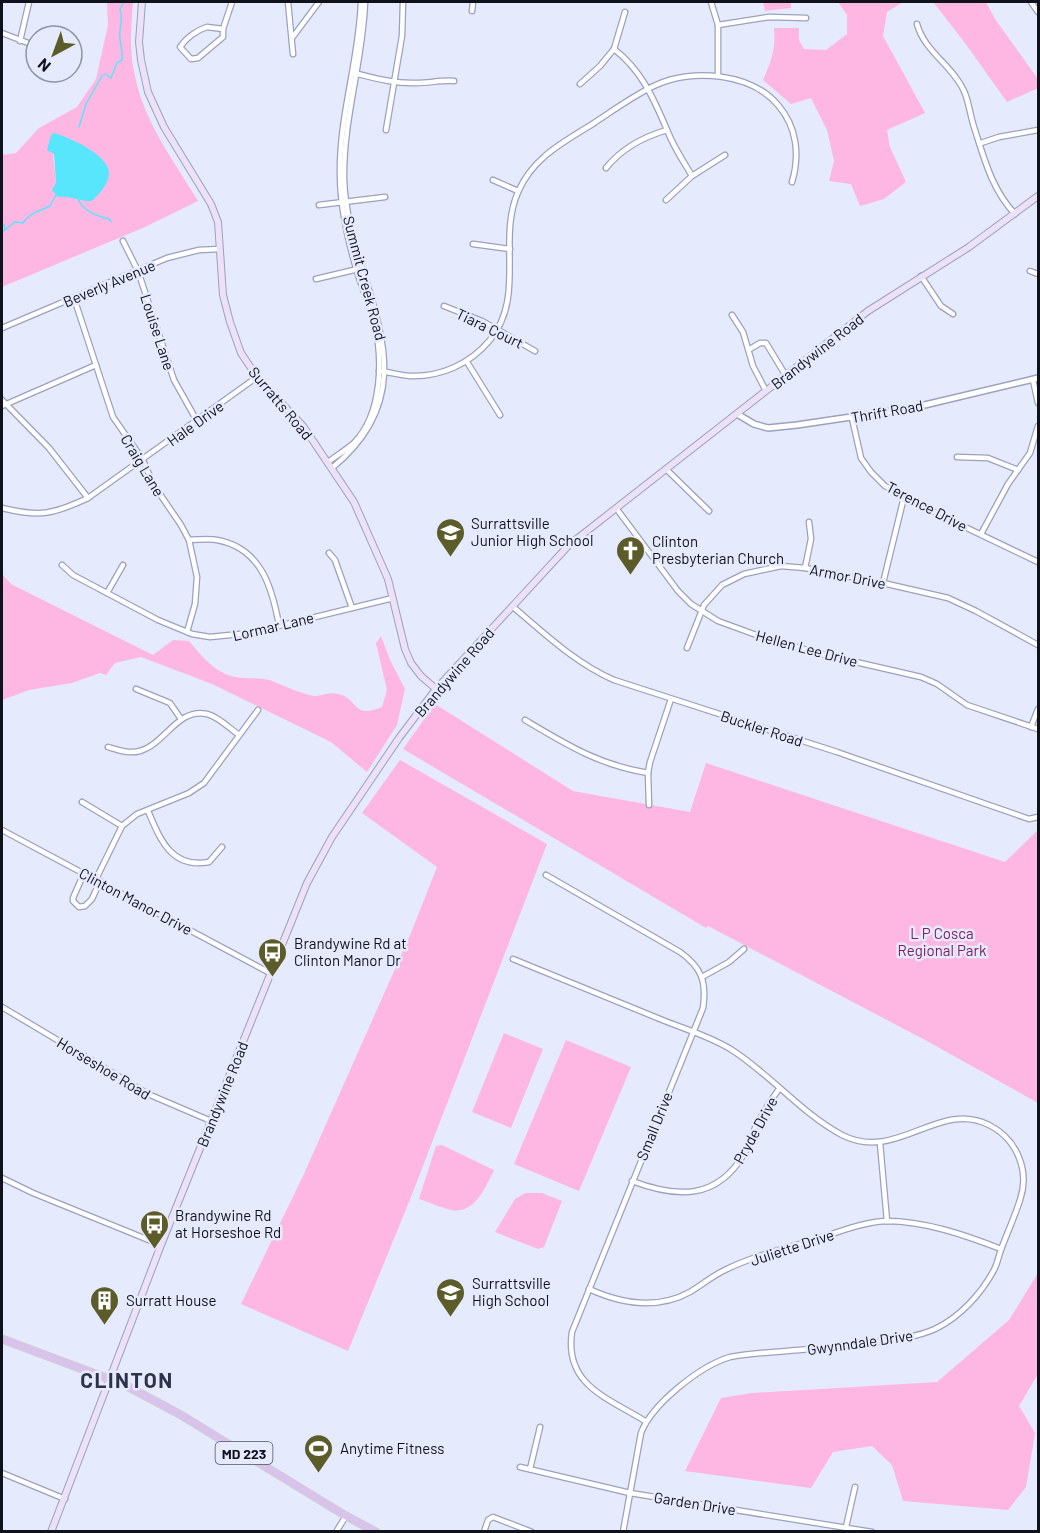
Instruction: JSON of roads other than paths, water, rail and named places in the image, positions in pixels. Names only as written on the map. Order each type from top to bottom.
[{"type":"main road","name":"Surratts Road","points":[[142,2],[139,42],[148,92],[164,127],[211,204],[220,227],[223,295],[241,353],[257,377],[288,409],[328,462],[363,520],[388,579],[405,649],[411,663],[421,676],[436,689]]},
{"type":"main road","name":"Brandywine Road","points":[[51,1532],[161,1245],[307,883],[318,860],[399,738],[436,689],[569,545],[868,311],[968,248],[1038,196]]},
{"type":"main road","name":"MD 223","points":[[2,1339],[110,1379],[181,1414],[346,1516],[376,1532]]},
{"type":"street","points":[[20,41],[28,2]]},
{"type":"street","points":[[223,29],[215,27],[201,29],[183,42],[181,50],[191,59],[198,57],[218,42],[223,37],[223,29],[232,2]]},
{"type":"street","points":[[288,2],[293,54]]},
{"type":"street","points":[[292,38],[319,2]]},
{"type":"street","name":"Summit Creek Road","points":[[332,468],[351,451],[369,428],[378,405],[381,371],[381,331],[359,269],[343,202],[340,143],[354,73],[363,2]]},
{"type":"street","points":[[386,130],[402,36],[403,2]]},
{"type":"street","points":[[472,11],[473,2]]},
{"type":"street","points":[[711,2],[718,25],[718,75]]},
{"type":"street","points":[[1031,2],[1038,12]]},
{"type":"street","points":[[580,84],[614,49],[625,12]]},
{"type":"street","points":[[718,25],[769,17],[806,18]]},
{"type":"street","points":[[917,24],[922,39],[945,64],[964,91],[995,188],[1015,214]]},
{"type":"street","points":[[2,33],[24,42]]},
{"type":"street","points":[[614,49],[634,67],[649,88],[676,149],[692,176]]},
{"type":"street","points":[[354,73],[394,82],[416,84],[442,80],[454,81]]},
{"type":"street","points":[[381,371],[408,376],[432,375],[467,362],[482,349],[498,329],[508,303],[512,220],[518,191],[547,152],[649,88],[678,79],[718,75],[733,78],[770,97],[784,112],[797,149],[792,182]]},
{"type":"street","points":[[606,168],[635,142],[667,130]]},
{"type":"street","points":[[981,144],[1017,133],[1038,130]]},
{"type":"street","points":[[666,200],[692,176],[725,155]]},
{"type":"street","points":[[493,180],[518,191]]},
{"type":"street","points":[[319,205],[385,197]]},
{"type":"street","name":"Louise Lane","points":[[123,241],[138,271],[174,380],[197,421]]},
{"type":"street","points":[[472,244],[510,249]]},
{"type":"street","name":"Beverly Avenue","points":[[2,328],[176,255],[199,250],[220,249]]},
{"type":"street","points":[[316,279],[359,269]]},
{"type":"street","points":[[1030,271],[1038,274]]},
{"type":"street","points":[[921,276],[940,306],[953,314]]},
{"type":"street","name":"Craig Lane","points":[[74,298],[113,417],[143,460],[153,484],[189,540],[197,578],[195,604],[187,632]]},
{"type":"street","name":"Tiara Court","points":[[444,306],[498,329],[535,351]]},
{"type":"street","points":[[732,315],[743,332],[750,349],[753,366],[766,391]]},
{"type":"street","points":[[750,349],[760,343],[766,344],[786,376]]},
{"type":"street","points":[[467,362],[500,415]]},
{"type":"street","points":[[88,498],[56,454],[3,403],[96,364]]},
{"type":"street","name":"Summit Creek Road","points":[[328,462],[353,443],[365,426],[381,371]]},
{"type":"street","name":"Hale Drive","points":[[2,508],[39,515],[62,510],[88,498],[257,377]]},
{"type":"street","points":[[1035,379],[1038,403]]},
{"type":"street","name":"Thrift Road","points":[[737,414],[754,424],[768,428],[852,418],[940,402],[1035,379]]},
{"type":"street","name":"Terence Drive","points":[[852,418],[857,447],[865,466],[885,486],[1038,562]]},
{"type":"street","points":[[981,534],[1005,489],[1032,448],[1038,426]]},
{"type":"street","points":[[957,458],[988,458],[1018,470]]},
{"type":"street","points":[[666,468],[709,511]]},
{"type":"street","points":[[883,583],[904,497]]},
{"type":"street","name":"Hellen Lee Drive","points":[[616,508],[678,591],[701,611],[729,626],[821,654],[921,677],[937,684],[967,705],[1038,729]]},
{"type":"street","points":[[805,568],[811,539],[809,522]]},
{"type":"street","points":[[189,540],[217,540],[238,548],[254,559],[266,575],[279,625]]},
{"type":"street","points":[[329,553],[335,560],[352,608]]},
{"type":"street","name":"Lormar Lane","points":[[62,565],[73,575],[158,620],[187,632],[210,638],[227,637],[393,598]]},
{"type":"street","points":[[107,593],[123,565]]},
{"type":"street","name":"Armor Drive","points":[[687,648],[701,611],[710,596],[722,585],[744,574],[781,566],[805,568],[933,594],[961,603],[1038,645]]},
{"type":"street","name":"Buckler Road","points":[[512,606],[590,668],[614,680],[837,752],[1029,819],[1038,817]]},
{"type":"street","points":[[136,689],[170,704],[181,719]]},
{"type":"street","points":[[650,805],[648,773],[670,699]]},
{"type":"street","points":[[1031,727],[1038,709]]},
{"type":"street","points":[[84,873],[73,898],[82,908],[88,905],[122,826],[137,814],[196,789],[204,783],[258,710]]},
{"type":"street","points":[[108,747],[128,752],[148,748],[181,719],[197,714],[207,714],[217,719],[239,735]]},
{"type":"street","points":[[525,720],[600,762],[648,773]]},
{"type":"street","points":[[82,802],[122,826]]},
{"type":"street","points":[[148,811],[163,843],[182,860],[195,863],[209,862],[222,847]]},
{"type":"street","name":"Clinton Manor Drive","points":[[2,830],[270,973]]},
{"type":"street","points":[[546,874],[680,951],[695,964],[702,977],[729,962],[744,949]]},
{"type":"street","name":"Gwynndale Drive","points":[[513,959],[712,1039],[733,1050],[779,1089],[841,1134],[858,1141],[880,1143],[895,1140],[940,1123],[964,1118],[990,1125],[1003,1135],[1018,1154],[1024,1178],[1021,1196],[995,1268],[968,1305],[944,1324],[934,1330],[889,1341],[738,1355],[721,1360],[692,1377],[645,1421]]},
{"type":"street","name":"Small Drive","points":[[645,1421],[591,1389],[582,1379],[575,1366],[571,1348],[572,1332],[703,1008],[702,977]]},
{"type":"street","name":"Horseshoe Road","points":[[2,1007],[149,1095],[211,1120]]},
{"type":"street","name":"Pryde Drive","points":[[632,1181],[679,1194],[699,1191],[720,1181],[746,1152],[762,1114],[779,1089]]},
{"type":"street","points":[[880,1143],[887,1221]]},
{"type":"street","points":[[2,1178],[161,1245]]},
{"type":"street","name":"Juliette Drive","points":[[589,1289],[626,1302],[648,1304],[664,1302],[688,1293],[725,1270],[764,1254],[861,1226],[887,1221],[929,1226],[1001,1249]]},
{"type":"street","points":[[623,1532],[639,1441],[645,1421]]},
{"type":"street","points":[[530,1469],[540,1427]]},
{"type":"street","name":"Garden Drive","points":[[520,1467],[630,1493],[872,1532]]},
{"type":"street","points":[[2,1473],[65,1499]]},
{"type":"street","points":[[846,1527],[855,1487]]},
{"type":"street","points":[[336,1532],[346,1516]]},
{"type":"street","points":[[484,1532],[488,1521],[493,1517],[532,1532]]},
{"type":"water","points":[[54,133],[69,138],[96,153],[107,166],[109,173],[107,181],[92,201],[58,197],[52,190],[56,183],[54,154],[47,150],[51,135]]},
{"type":"waterway","points":[[79,127],[86,104],[102,76],[105,74],[111,78],[117,63],[122,60],[120,9],[124,2]]},
{"type":"waterway","points":[[2,232],[15,222],[23,223],[32,214],[50,206],[56,195]]},
{"type":"waterway","points":[[77,197],[86,209],[111,222]]},
{"type":"waterway","points":[[2,224],[5,229]]},
{"type":"place","name":"Surrattsville Junior High School","points":[[450,558]]},
{"type":"place","name":"Clinton Presbyterian Church","points":[[631,576]]},
{"type":"place","name":"Brandywine Rd at Clinton Manor Dr","points":[[273,978]]},
{"type":"place","name":"Brandywine Rd at Horseshoe Rd","points":[[154,1250]]},
{"type":"place","name":"Surrattsville High School","points":[[451,1318]]},
{"type":"place","name":"Surratt House","points":[[105,1326]]},
{"type":"place","name":"Anytime Fitness","points":[[319,1474]]},
{"type":"district","name":"CLINTON","points":[[127,1379]]},
{"type":"park label","name":"L P Cosca Regional Park","points":[[942,942]]}]
